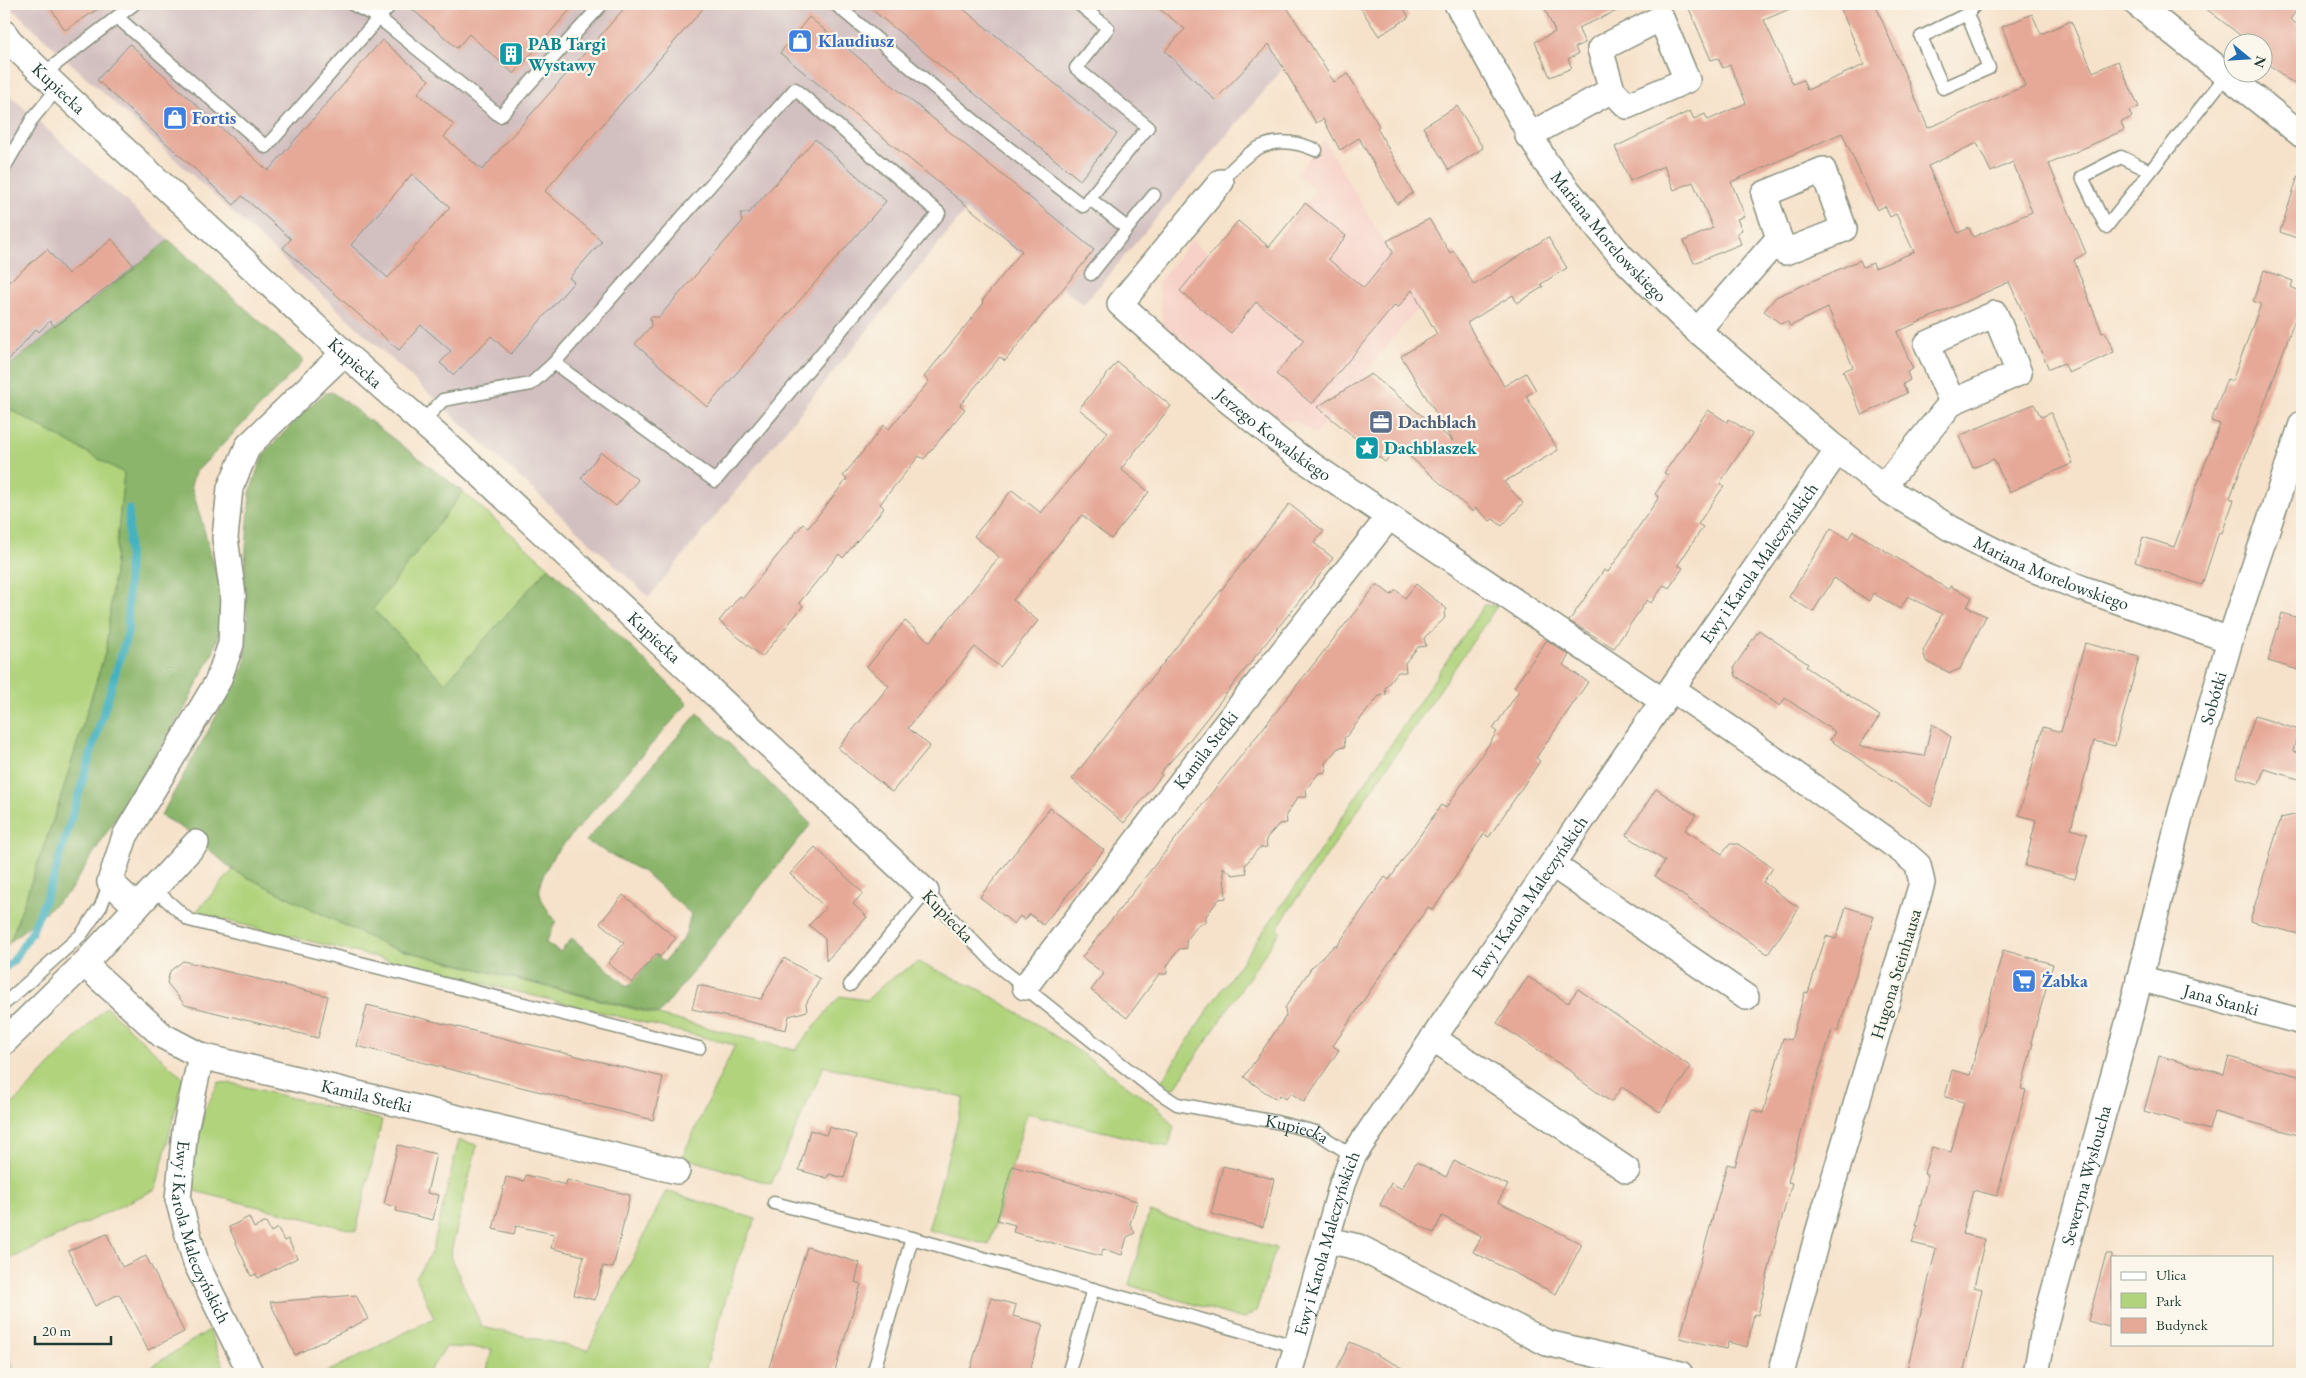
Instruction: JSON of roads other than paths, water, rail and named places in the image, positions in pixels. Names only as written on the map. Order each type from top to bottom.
[{"type":"street","name":"Mariana Morelowskiego","points":[[1457,4],[1528,136],[1546,163],[1621,256],[1697,331],[1838,450],[1883,487],[1950,528],[2020,564],[2081,588],[2230,640]]},
{"type":"street","points":[[2137,4],[2224,74]]},
{"type":"street","name":"Kupiecka","points":[[4,32],[12,44],[51,81],[344,353],[422,422],[926,892]]},
{"type":"street","points":[[2234,82],[2302,135]]},
{"type":"street","points":[[1528,136],[1612,90]]},
{"type":"street","name":"Jerzego Kowalskiego","points":[[1221,182],[1120,304],[1230,402],[1297,456],[1667,695]]},
{"type":"street","points":[[1697,331],[1780,238]]},
{"type":"street","points":[[137,907],[110,882],[125,836],[218,680],[231,644],[233,595],[225,538],[230,488],[248,446],[344,353]]},
{"type":"street","points":[[1883,487],[1952,402]]},
{"type":"street","name":"Sobótki","points":[[2139,978],[2181,812],[2230,640],[2302,424]]},
{"type":"street","name":"Ewy i Karola Maleczyńskich","points":[[1289,1374],[1298,1348],[1342,1184],[1354,1156],[1667,695],[1838,450]]},
{"type":"street","name":"Kamila Stefki","points":[[1025,987],[1215,738],[1388,516]]},
{"type":"street","name":"Hugona Steinhausa","points":[[1667,695],[1765,751],[1794,776],[1902,851],[1918,865],[1922,883],[1818,1233],[1782,1374]]},
{"type":"street","points":[[4,1042],[84,964],[196,843]]},
{"type":"street","points":[[1553,865],[1746,997]]},
{"type":"street","name":"Kamila Stefki","points":[[84,964],[163,1036],[201,1056],[677,1171]]},
{"type":"street","name":"Jana Stanki","points":[[2139,978],[2302,1022]]},
{"type":"street","name":"Seweryna Wysłoucha","points":[[2036,1374],[2045,1324],[2139,978]]},
{"type":"street","points":[[1433,1038],[1627,1170]]},
{"type":"street","name":"Ewy i Karola Maleczyńskich","points":[[201,1056],[185,1130],[178,1199],[196,1263],[251,1374]]},
{"type":"street","points":[[1327,1240],[1358,1247],[1547,1343],[1680,1374]]},
{"type":"lane","points":[[4,168],[33,118],[51,81],[117,17],[134,4]]},
{"type":"lane","points":[[352,4],[379,18],[500,116],[602,4]]},
{"type":"lane","points":[[117,17],[266,147],[391,4]]},
{"type":"lane","points":[[835,4],[984,129],[1083,206],[1148,127],[1076,68],[1108,28],[1079,4]]},
{"type":"lane","points":[[1967,14],[1989,68],[1944,88],[1921,37],[1967,14],[1976,4]]},
{"type":"lane","points":[[2150,171],[2121,157],[2082,177],[2106,227],[2224,78]]},
{"type":"lane","points":[[422,422],[443,400],[531,384],[554,362],[795,89],[938,212],[715,481],[554,362]]},
{"type":"lane","name":"Jerzego Kowalskiego","points":[[1221,182],[1248,153],[1262,146],[1297,142],[1316,150]]},
{"type":"lane","points":[[1091,274],[1154,195]]},
{"type":"lane","points":[[1089,198],[1127,228]]},
{"type":"lane","points":[[4,1004],[82,935],[101,906],[110,882]]},
{"type":"lane","points":[[154,889],[188,920],[699,1048]]},
{"type":"lane","points":[[850,985],[926,892]]},
{"type":"lane","name":"Kupiecka","points":[[926,892],[994,963],[1149,1086],[1177,1104],[1276,1122],[1316,1132],[1354,1156]]},
{"type":"lane","points":[[774,1203],[912,1238],[1298,1348]]},
{"type":"lane","points":[[873,1374],[912,1238]]},
{"type":"lane","points":[[1068,1374],[1093,1289]]},
{"type":"waterway","points":[[4,969],[13,961],[32,932],[52,882],[128,632],[129,509]]},
{"type":"place","name":"Klaudiusz","points":[[800,41]]},
{"type":"place","name":"PAB Targi Wystawy","points":[[511,54]]},
{"type":"place","name":"Fortis","points":[[175,118]]},
{"type":"place","name":"Dachblach","points":[[1381,422]]},
{"type":"place","name":"Dachblaszek","points":[[1367,448]]},
{"type":"place","name":"Żabka","points":[[2024,981]]}]
